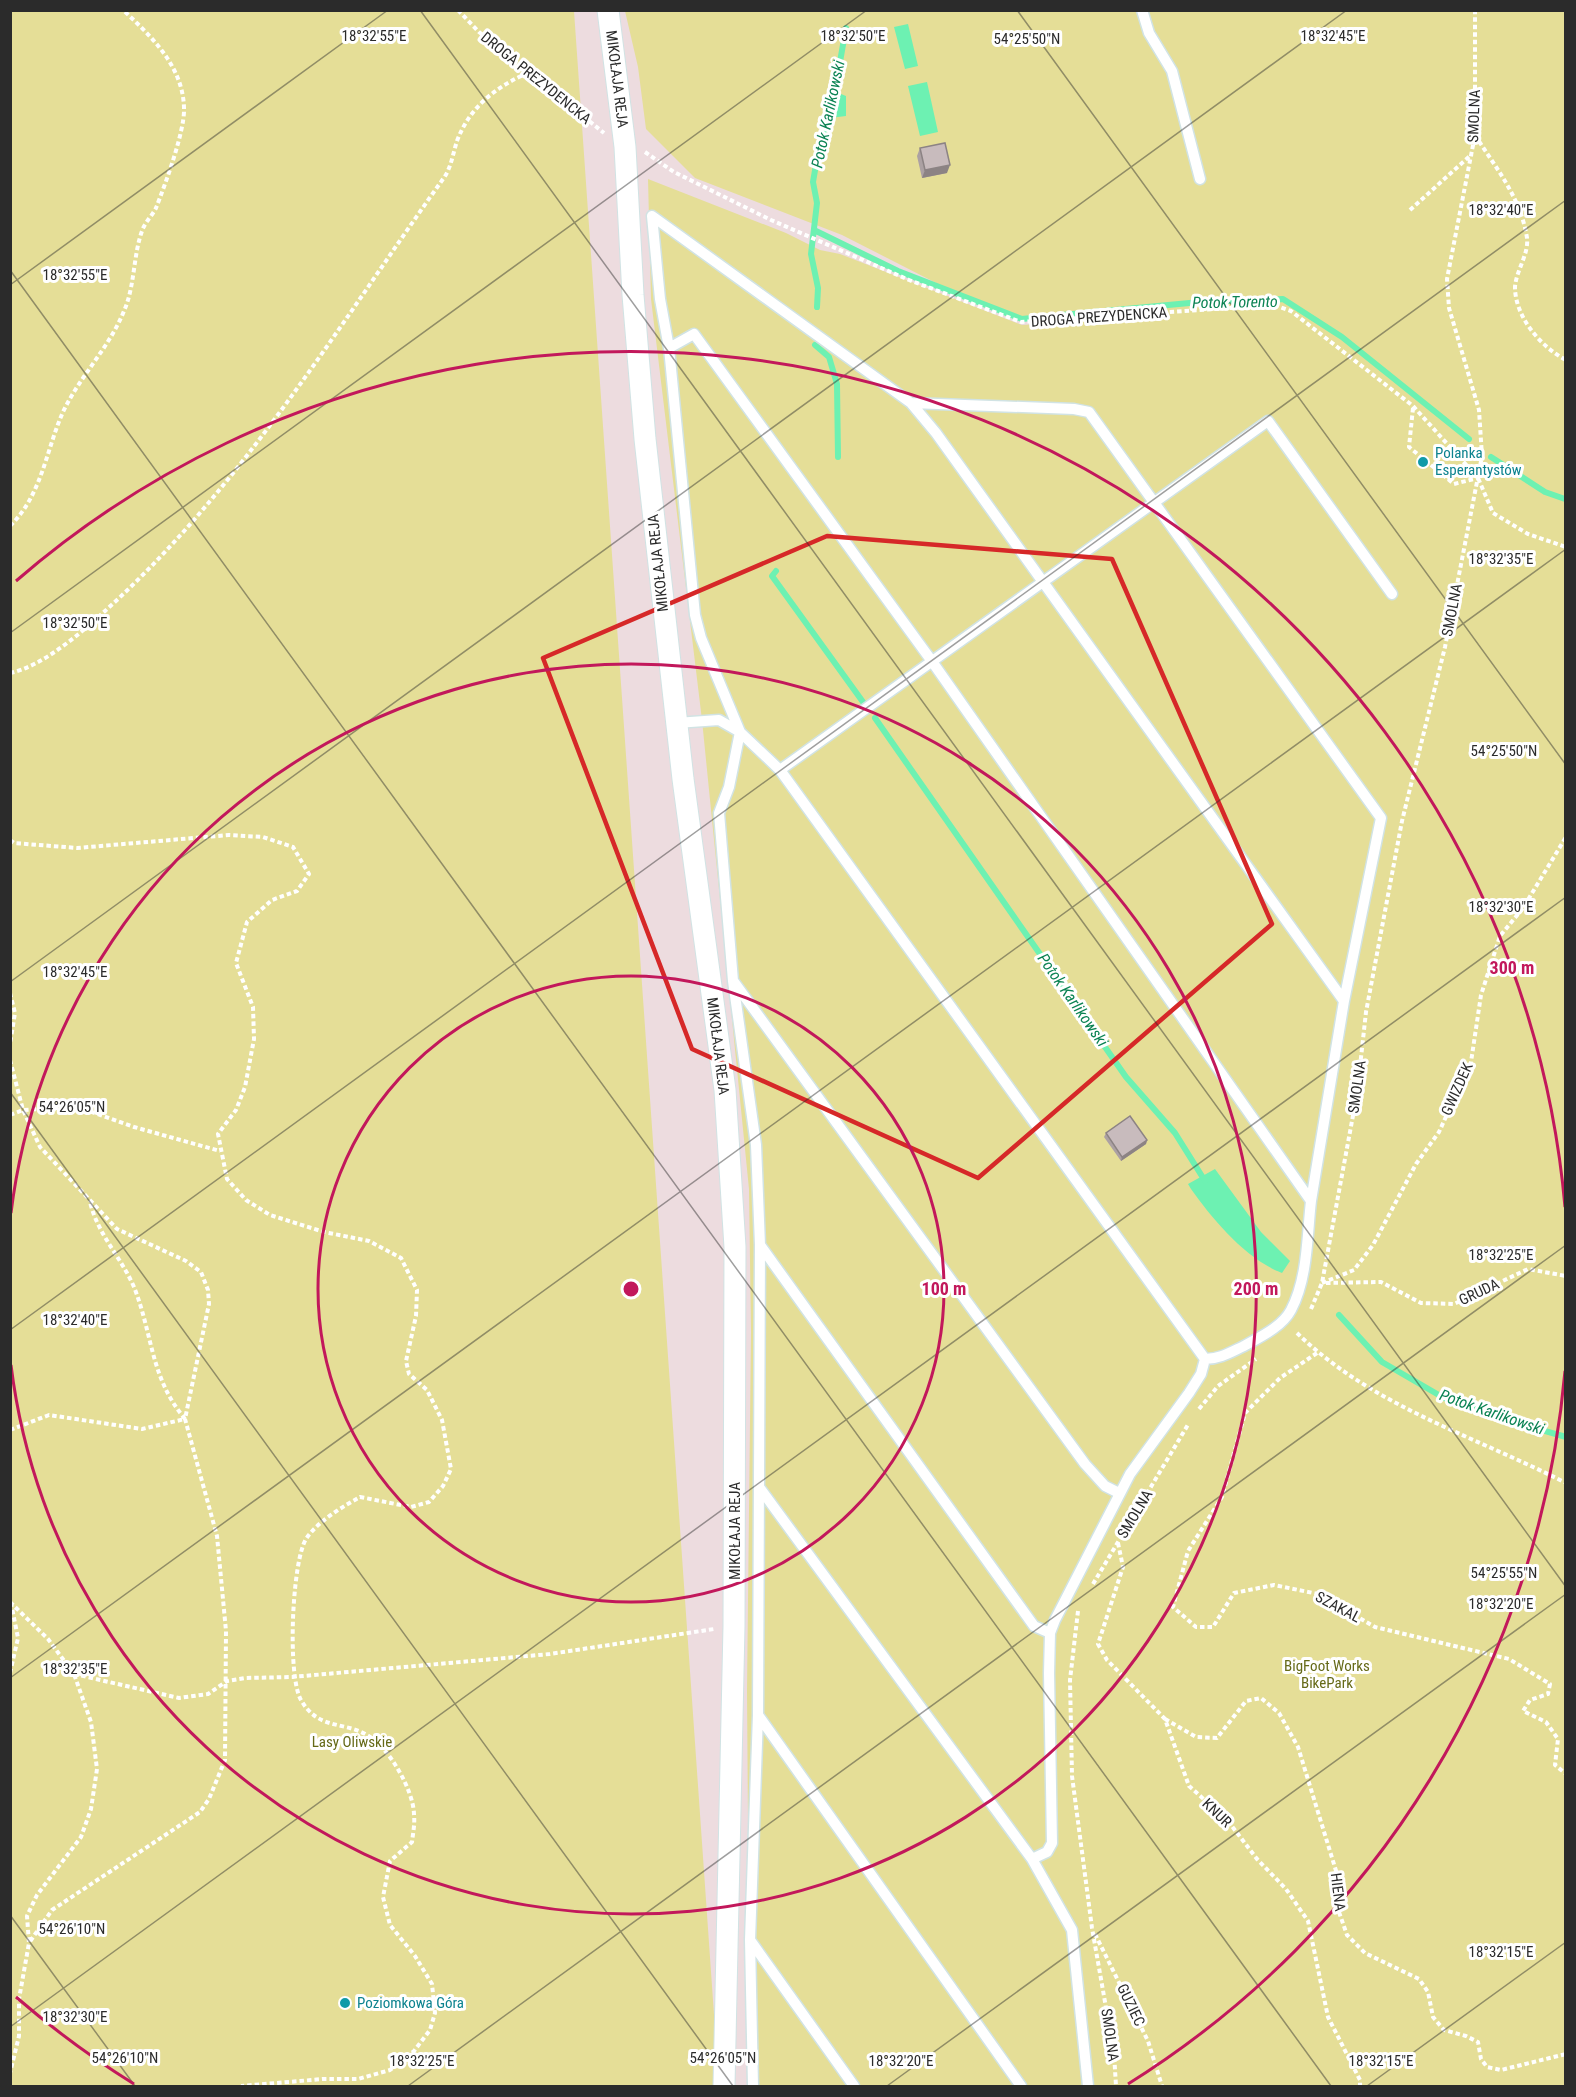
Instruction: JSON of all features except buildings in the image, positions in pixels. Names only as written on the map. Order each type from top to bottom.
[{"type":"street","name":"MIKOŁAJA REJA","points":[[608,10],[625,147],[633,295],[644,428],[676,723],[726,1112],[735,1280],[734,1626],[724,2086]]},
{"type":"lane","points":[[1142,10],[1149,33],[1172,71],[1200,179]]},
{"type":"lane","points":[[753,2086],[750,1940],[758,1715],[760,1245],[756,1145],[733,981],[719,813],[729,787],[740,732],[701,638],[695,615],[669,348],[660,299],[652,216],[911,403],[936,433],[1344,1001]]},
{"type":"lane","points":[[669,348],[694,334],[931,660],[1311,1201]]},
{"type":"lane","points":[[911,403],[1074,409],[1089,412],[1381,818],[1344,1001],[1311,1201],[1304,1267],[1291,1310],[1279,1325],[1257,1339],[1216,1359],[1205,1359]]},
{"type":"lane","points":[[780,770],[1268,421],[1392,594]]},
{"type":"lane","points":[[676,723],[719,720],[740,732],[780,770],[1205,1359]]},
{"type":"lane","points":[[733,981],[1085,1464],[1105,1486],[1119,1493]]},
{"type":"lane","points":[[760,1245],[1034,1626],[1050,1633]]},
{"type":"lane","points":[[1032,1859],[1047,1852],[1052,1843],[1050,1633],[1119,1493],[1130,1474],[1189,1393],[1201,1374],[1205,1359]]},
{"type":"lane","points":[[759,1487],[1032,1859],[1072,1930],[1088,2086]]},
{"type":"lane","points":[[758,1715],[1021,2086]]},
{"type":"lane","points":[[750,1940],[854,2086]]},
{"type":"path","points":[[10,526],[26,505],[45,468],[62,414],[71,396],[108,344],[125,309],[142,229],[155,210],[183,123],[184,106],[171,63],[150,35],[123,10]]},
{"type":"path","name":"DROGA PREZYDENCKA","points":[[458,10],[479,32],[530,71],[577,113],[625,147],[645,152],[674,172],[771,220],[909,280],[1021,322],[1274,305],[1291,311],[1413,406],[1478,478]]},
{"type":"path","name":"SMOLNA","points":[[1306,1317],[1322,1283],[1357,1094],[1366,1012],[1401,821],[1445,646],[1482,456],[1479,410],[1449,308],[1447,279],[1474,135],[1475,10]]},
{"type":"path","points":[[10,673],[54,651],[80,634],[174,545],[236,471],[372,286],[414,219],[446,176],[458,138],[484,97],[506,82],[530,71]]},
{"type":"path","points":[[1474,135],[1515,196],[1527,240],[1515,288],[1524,322],[1553,354],[1566,360]]},
{"type":"path","points":[[1410,210],[1472,153]]},
{"type":"path","points":[[1413,406],[1409,447],[1454,484],[1478,478],[1493,513],[1528,534],[1566,547]]},
{"type":"path","points":[[10,840],[14,843],[77,848],[229,835],[263,837],[293,847],[309,874],[297,891],[272,900],[247,922],[236,963],[254,1007],[254,1039],[245,1087],[236,1110],[218,1134],[227,1179],[246,1200],[270,1215],[324,1232],[369,1241],[401,1258],[417,1290],[416,1316],[406,1361],[409,1374],[427,1390],[442,1420],[451,1468],[443,1486],[429,1502],[411,1507],[360,1497],[333,1513],[307,1538],[298,1558],[292,1677],[301,1700],[324,1723],[367,1734],[396,1762],[415,1813],[412,1842],[390,1861],[382,1897],[390,1925],[415,1956],[432,1984],[435,2013],[430,2030],[414,2051],[390,2070],[358,2079],[322,2079],[241,2086]]},
{"type":"path","name":"GWIZDEK","points":[[1322,1283],[1354,1270],[1374,1245],[1416,1164],[1439,1132],[1471,1062],[1481,995],[1500,936],[1523,908],[1566,837]]},
{"type":"path","points":[[10,993],[15,1013],[10,1044]]},
{"type":"path","points":[[10,1060],[23,1110],[40,1147],[117,1229],[186,1261],[201,1272],[208,1290],[209,1304],[185,1419]]},
{"type":"path","points":[[10,1115],[23,1110],[78,1107],[134,1127],[220,1150]]},
{"type":"path","points":[[29,1943],[52,1910],[200,1812],[209,1799],[225,1760],[226,1631],[217,1536],[185,1419],[162,1384],[134,1288],[119,1258],[101,1234],[89,1199]]},
{"type":"path","name":"GRUDA","points":[[1322,1283],[1381,1282],[1421,1303],[1454,1304],[1528,1269],[1566,1276]]},
{"type":"path","points":[[1286,1338],[1297,1333],[1301,1325]]},
{"type":"path","points":[[1297,1333],[1317,1353],[1381,1397],[1566,1482]]},
{"type":"path","name":"SZAKAL","points":[[1317,1353],[1280,1378],[1245,1413],[1221,1497],[1188,1551],[1173,1606],[1196,1627],[1213,1627],[1234,1593],[1274,1585],[1318,1594],[1375,1627],[1509,1659],[1551,1684],[1548,1694],[1530,1700],[1523,1711],[1546,1722],[1558,1739],[1555,1766],[1566,1773]]},
{"type":"path","points":[[1198,1410],[1218,1386],[1257,1358]]},
{"type":"path","points":[[10,1430],[49,1415],[142,1428],[185,1419]]},
{"type":"path","name":"SMOLNA","points":[[1089,1590],[1192,1418]]},
{"type":"path","name":"KNUR","points":[[1118,1543],[1123,1567],[1098,1644],[1107,1660],[1165,1719],[1189,1786],[1228,1821],[1257,1860],[1286,1889],[1308,1921],[1328,2017],[1360,2080],[1360,2086]]},
{"type":"path","points":[[10,1602],[18,1638],[10,1673]]},
{"type":"path","points":[[10,1602],[48,1639],[74,1674],[91,1722],[97,1769],[91,1809],[81,1837],[37,1895],[27,1916],[29,1943],[19,1999],[19,2036],[10,2073]]},
{"type":"path","name":"SMOLNA","points":[[1078,1610],[1070,1680],[1072,1776],[1092,1928],[1114,2053],[1116,2086]]},
{"type":"path","points":[[74,1674],[179,1698],[208,1694],[227,1681],[550,1654],[734,1626]]},
{"type":"path","name":"HIENA","points":[[1165,1719],[1196,1737],[1217,1738],[1246,1701],[1262,1698],[1279,1713],[1298,1748],[1337,1874],[1340,1912],[1347,1935],[1365,1953],[1419,1980],[1428,1992],[1433,2017],[1444,2030],[1478,2042],[1481,2058],[1487,2067],[1501,2070],[1566,2054]]},
{"type":"path","name":"GUZIEC","points":[[1092,1928],[1148,2041],[1162,2086]]},
{"type":"highlighted area","points":[[827,536],[1112,559],[1272,924],[978,1178],[692,1049],[543,658]]},
{"type":"green space","name":"Lasy Oliwskie","points":[[11,11],[574,11],[719,2086],[11,2086]]},
{"type":"green space","name":"BigFoot Works BikePark","points":[[625,11],[1565,11],[1565,2086],[750,2086],[747,1691],[751,1332],[749,1189],[702,720],[651,299],[648,179],[786,233],[820,250],[840,254],[1022,325],[1085,321],[1086,313],[1023,317],[946,288],[842,235],[695,178],[646,129],[638,67]]},
{"type":"water","points":[[908,24],[918,66],[905,69],[894,27]]},
{"type":"water","points":[[927,82],[938,132],[920,136],[908,86]]},
{"type":"water","points":[[841,94],[846,96],[846,116],[830,118],[827,115],[826,96]]},
{"type":"water","points":[[1215,1169],[1261,1232],[1290,1261],[1282,1273],[1256,1258],[1231,1237],[1191,1189],[1188,1184]]},
{"type":"waterway","name":"Potok Karlikowski","points":[[833,101],[846,28]]},
{"type":"waterway","name":"Potok Karlikowski","points":[[817,307],[818,288],[811,254],[817,203],[813,182],[820,141],[832,112]]},
{"type":"waterway","name":"Potok Torento","points":[[814,230],[898,271],[1022,319],[1051,316]]},
{"type":"waterway","name":"Potok Torento","points":[[1062,315],[1200,302],[1283,299],[1342,337],[1469,439]]},
{"type":"waterway","name":"Potok Karlikowski","points":[[815,345],[829,357],[837,384],[838,457]]},
{"type":"waterway","name":"Potok Torento","points":[[1491,457],[1545,492],[1565,499]]},
{"type":"waterway","name":"Potok Karlikowski","points":[[776,571],[772,576],[863,702]]},
{"type":"waterway","name":"Potok Karlikowski","points":[[875,718],[1126,1077],[1175,1133],[1205,1181]]},
{"type":"waterway","name":"Potok Karlikowski","points":[[1339,1315],[1382,1362],[1444,1398],[1510,1421],[1566,1437]]},
{"type":"place","name":"Polanka Esperantystów","points":[[1423,462]]},
{"type":"place","name":"Poziomkowa Góra","points":[[345,2003]]}]
